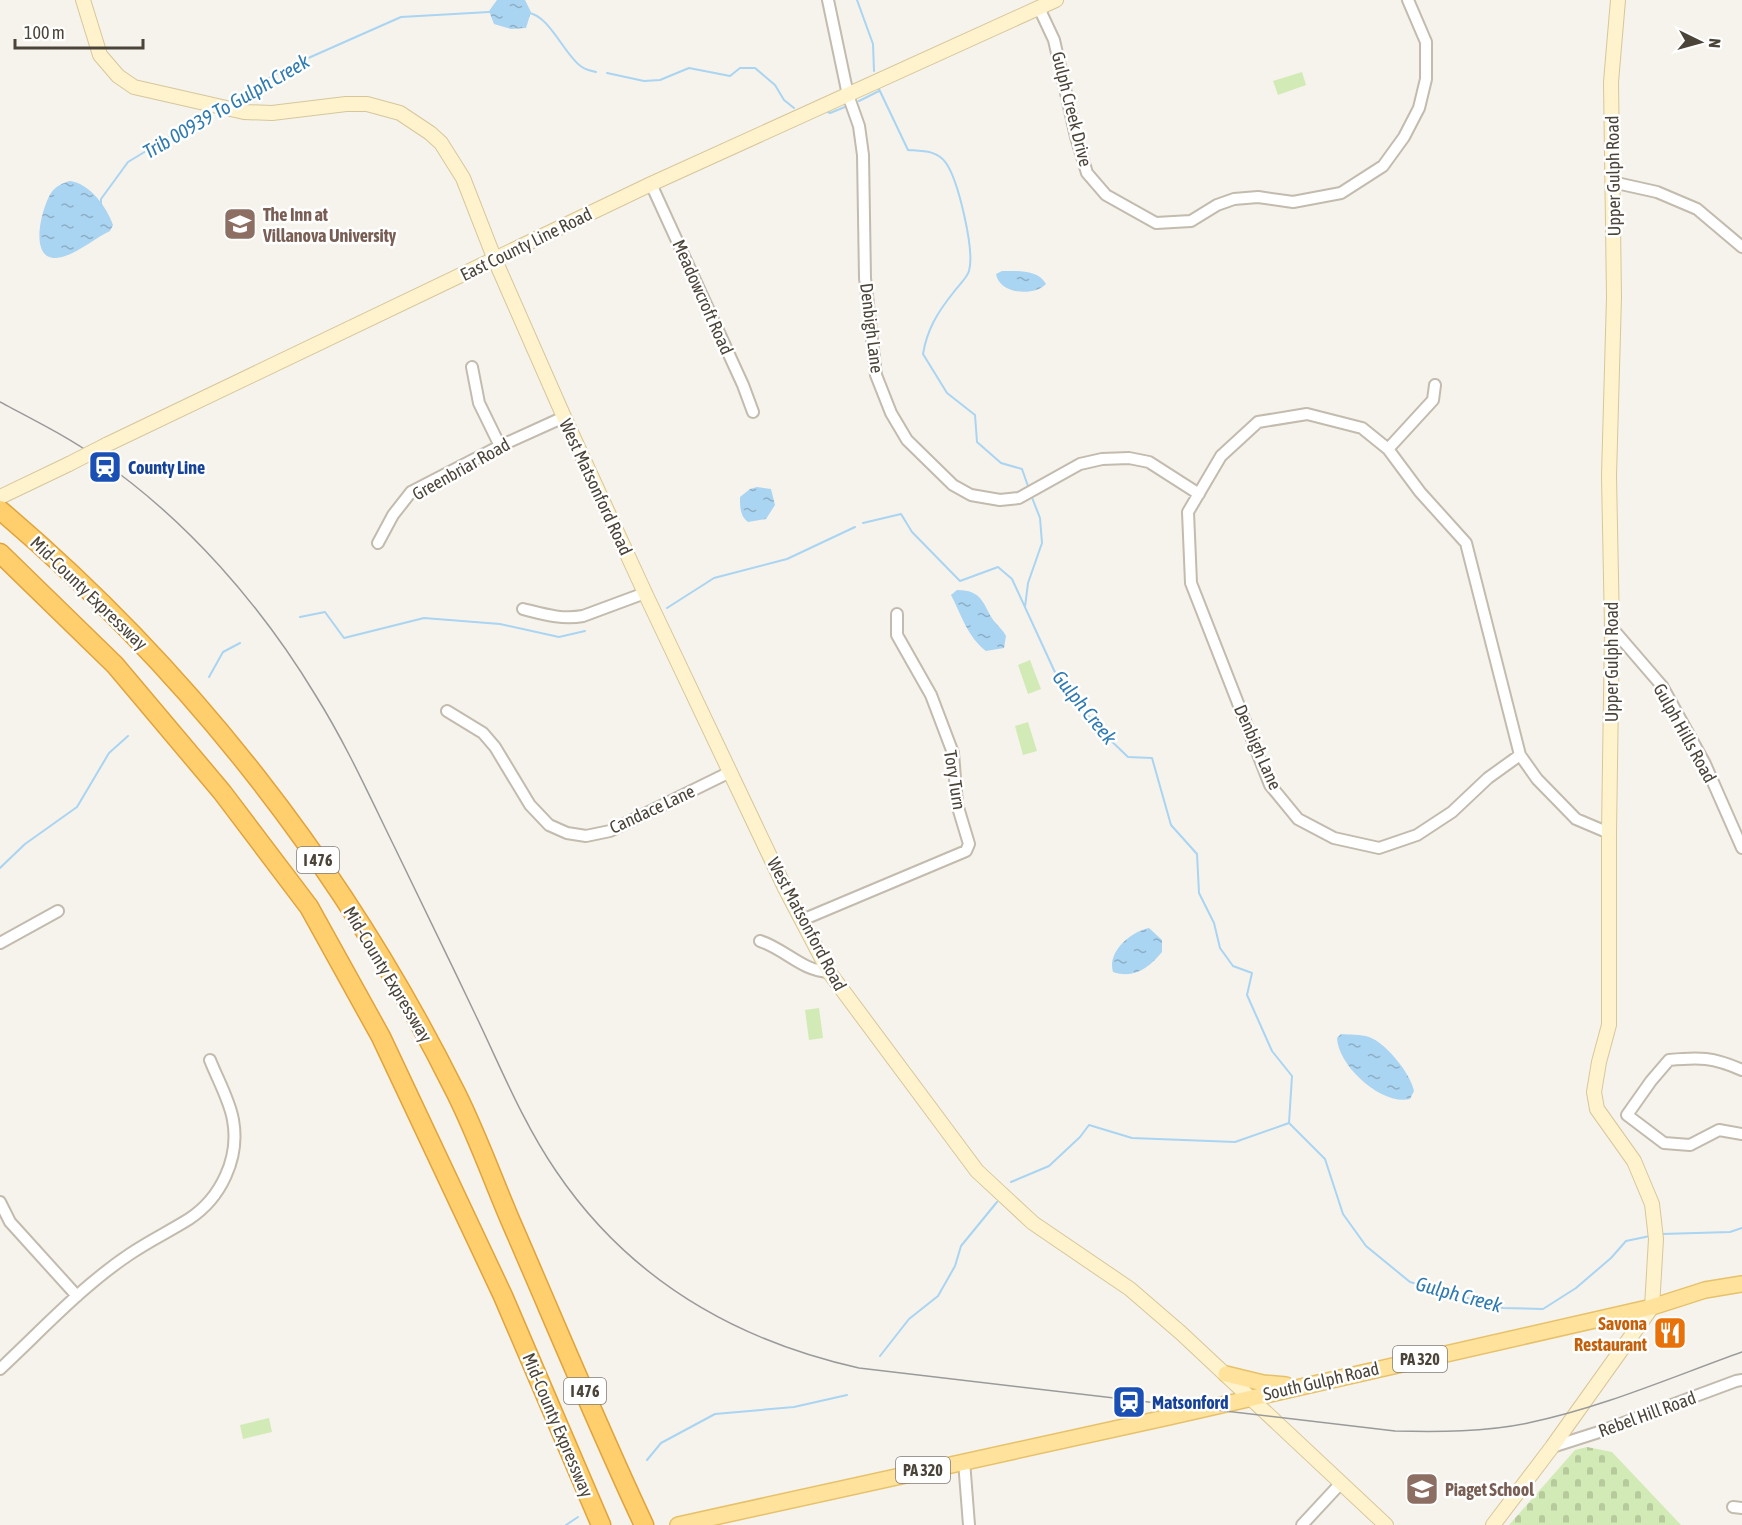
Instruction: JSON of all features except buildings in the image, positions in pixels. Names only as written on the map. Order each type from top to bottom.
[{"type":"highway","name":"Mid-County Expressway","points":[[0,510],[73,574],[113,613],[207,716],[306,842],[369,939],[418,1021],[457,1096],[644,1525]]},
{"type":"highway","name":"Mid-County Expressway","points":[[0,554],[115,665],[222,792],[309,907],[381,1037],[503,1296],[598,1518]]},
{"type":"main road","name":"South Gulph Road","points":[[1251,1397],[1652,1307],[1705,1290],[1742,1284]]},
{"type":"main road","points":[[1226,1374],[1263,1383],[1301,1386]]},
{"type":"main road","name":"PA 320","points":[[678,1525],[1169,1418],[1251,1397]]},
{"type":"street","name":"West Matsonford Road","points":[[83,0],[100,55],[118,76],[140,89],[244,112],[272,112],[367,104],[400,113],[441,143],[463,178],[495,260],[645,593],[829,972],[977,1171],[1033,1223],[1130,1289],[1251,1397],[1386,1525]]},
{"type":"street","name":"Denbigh Lane","points":[[828,0],[848,95],[859,126],[863,154],[865,278],[876,375],[891,413],[907,440],[953,485],[971,495],[1000,500],[1019,498],[1080,464],[1102,459],[1129,458],[1149,462],[1199,494]]},
{"type":"street","name":"East County Line Road","points":[[0,496],[651,184],[1056,0]]},
{"type":"street","name":"Gulph Creek Drive","points":[[1039,8],[1054,40],[1076,137],[1087,173],[1106,195],[1156,223],[1191,221],[1234,199],[1258,197],[1293,202],[1341,194],[1383,166],[1404,138],[1419,108],[1426,79],[1426,42],[1408,0]]},
{"type":"street","name":"Upper Gulph Road","points":[[1618,0],[1611,82],[1614,297],[1609,476],[1612,628],[1609,1025],[1594,1092],[1597,1109],[1634,1161],[1652,1204],[1655,1234],[1652,1307]]},
{"type":"street","points":[[1612,182],[1657,192],[1697,209],[1742,248]]},
{"type":"street","name":"Meadowcroft Road","points":[[651,184],[743,385],[753,412]]},
{"type":"street","points":[[472,367],[479,403],[500,446]]},
{"type":"street","points":[[1388,449],[1433,400],[1435,385]]},
{"type":"street","name":"Denbigh Lane","points":[[1520,755],[1488,778],[1452,812],[1417,835],[1379,848],[1334,838],[1298,819],[1270,785],[1191,583],[1188,512],[1221,456],[1258,422],[1307,414],[1362,428],[1388,449],[1420,492],[1466,543],[1520,755],[1537,779],[1576,819],[1609,833]]},
{"type":"street","name":"Greenbriar Road","points":[[378,543],[393,515],[411,492],[500,446],[564,417]]},
{"type":"street","points":[[523,609],[560,618],[574,618],[645,593]]},
{"type":"street","name":"Tory Turn","points":[[802,920],[966,851],[969,844],[957,804],[953,753],[931,695],[897,635],[897,614]]},
{"type":"street","name":"Gulph Hills Road","points":[[1612,628],[1662,686],[1705,764],[1742,848]]},
{"type":"street","name":"Candace Lane","points":[[447,711],[483,733],[495,747],[530,805],[549,825],[567,832],[586,836],[610,831],[730,772]]},
{"type":"street","points":[[0,943],[58,911]]},
{"type":"street","points":[[760,940],[782,950],[804,966],[817,972],[829,972]]},
{"type":"street","points":[[1607,1124],[1627,1115],[1669,1060],[1699,1057],[1727,1063],[1742,1070]]},
{"type":"street","points":[[0,1369],[77,1296],[129,1254],[190,1219],[214,1197],[232,1160],[234,1137],[233,1119],[210,1060]]},
{"type":"street","points":[[1627,1115],[1664,1143],[1690,1145],[1719,1130],[1742,1134]]},
{"type":"street","points":[[0,1202],[10,1222],[77,1296]]},
{"type":"street","points":[[1493,1525],[1652,1307]]},
{"type":"street","name":"Rebel Hill Road","points":[[1552,1447],[1742,1380]]},
{"type":"street","points":[[964,1461],[969,1525]]},
{"type":"street","points":[[1302,1525],[1341,1483]]},
{"type":"green space","points":[[1302,72],[1306,85],[1278,95],[1273,81]]},
{"type":"green space","points":[[1030,660],[1041,689],[1028,694],[1018,665]]},
{"type":"green space","points":[[1028,722],[1037,751],[1023,755],[1015,726]]},
{"type":"green space","points":[[819,1008],[823,1038],[809,1040],[805,1010]]},
{"type":"green space","points":[[269,1418],[272,1432],[243,1439],[240,1425]]},
{"type":"green space","points":[[1587,1447],[1612,1452],[1681,1525],[1509,1525],[1575,1450]]},
{"type":"water","points":[[497,0],[525,0],[531,12],[526,28],[511,29],[494,24],[489,11]]},
{"type":"water","points":[[70,181],[84,186],[96,197],[113,225],[110,231],[70,254],[56,258],[47,256],[40,242],[44,209],[53,191]]},
{"type":"water","points":[[1002,271],[1033,273],[1046,284],[1034,291],[1010,289],[999,281],[996,274]]},
{"type":"water","points":[[757,487],[771,489],[775,505],[766,519],[748,522],[740,508],[740,497],[750,489]]},
{"type":"water","points":[[957,590],[973,593],[982,600],[1006,636],[1004,648],[986,651],[974,639],[951,595]]},
{"type":"water","points":[[1149,928],[1162,940],[1162,952],[1140,971],[1128,974],[1113,972],[1113,957],[1117,950],[1128,938]]},
{"type":"water","points":[[1341,1034],[1369,1037],[1390,1052],[1412,1084],[1414,1091],[1410,1099],[1399,1100],[1387,1096],[1363,1082],[1339,1049],[1337,1038]]},
{"type":"waterway","name":"Gulph Creek","points":[[857,0],[873,44],[874,71]]},
{"type":"waterway","name":"Trib 00939 To Gulph Creek","points":[[227,102],[288,67],[401,17],[489,12]]},
{"type":"waterway","name":"Trib 00939 To Gulph Creek","points":[[528,13],[536,15],[550,28],[576,62],[585,69],[596,72]]},
{"type":"waterway","name":"Trib 00939 To Gulph Creek","points":[[607,73],[644,81],[660,80],[689,68],[730,76],[740,68],[755,68],[775,85],[784,100],[794,108]]},
{"type":"waterway","name":"Gulph Creek","points":[[878,87],[908,150],[934,153],[946,163],[956,184],[968,232],[969,271],[934,322],[923,354],[947,393],[975,415],[977,442],[1001,463],[1022,469],[1029,489]]},
{"type":"waterway","name":"Trib 00939 To Gulph Creek","points":[[859,101],[879,91]]},
{"type":"waterway","name":"Trib 00939 To Gulph Creek","points":[[828,112],[845,107]]},
{"type":"waterway","name":"Trib 00939 To Gulph Creek","points":[[101,205],[101,199],[128,162],[212,111]]},
{"type":"waterway","name":"Gulph Creek","points":[[1025,607],[1028,583],[1042,543],[1040,518],[1031,495]]},
{"type":"waterway","name":"Gulph Creek","points":[[863,523],[901,514],[912,532],[960,581],[998,567],[1012,579],[1059,681],[1104,734],[1128,757],[1152,758],[1171,825],[1197,854],[1199,893],[1214,923],[1220,948],[1233,966],[1252,973],[1247,995],[1272,1051],[1292,1076],[1289,1123],[1325,1159],[1343,1214],[1366,1246],[1410,1282],[1503,1308],[1543,1309],[1576,1288],[1611,1258],[1626,1241],[1650,1236]]},
{"type":"waterway","points":[[667,608],[714,578],[787,559],[855,527]]},
{"type":"waterway","points":[[300,617],[325,612],[344,638],[424,618],[500,624],[559,637],[585,631]]},
{"type":"waterway","points":[[209,677],[223,652],[240,643]]},
{"type":"waterway","points":[[0,868],[25,844],[77,807],[109,753],[128,736]]},
{"type":"waterway","points":[[1011,1182],[1049,1166],[1080,1137],[1089,1125],[1132,1138],[1235,1142],[1289,1123]]},
{"type":"waterway","points":[[880,1356],[909,1319],[938,1296],[955,1266],[961,1246],[997,1202]]},
{"type":"waterway","name":"Gulph Creek","points":[[1662,1234],[1730,1232],[1742,1228]]},
{"type":"waterway","points":[[647,1460],[661,1443],[715,1414],[794,1407],[847,1395]]},
{"type":"waterway","points":[[566,1525],[578,1517]]},
{"type":"tram line","points":[[0,402],[75,443],[131,483],[192,537],[246,597],[271,629],[316,696],[357,770],[513,1095],[544,1153],[585,1209],[617,1243],[651,1273],[688,1300],[727,1322],[769,1341],[859,1368],[1395,1431],[1462,1431],[1495,1428],[1555,1417],[1609,1401],[1742,1352]]},
{"type":"place","name":"The Inn at Villanova University","points":[[240,224]]},
{"type":"place","name":"County Line","points":[[105,467]]},
{"type":"place","name":"Savona Restaurant","points":[[1670,1333]]},
{"type":"place","name":"Matsonford","points":[[1129,1402]]},
{"type":"place","name":"Piaget School","points":[[1422,1489]]}]
